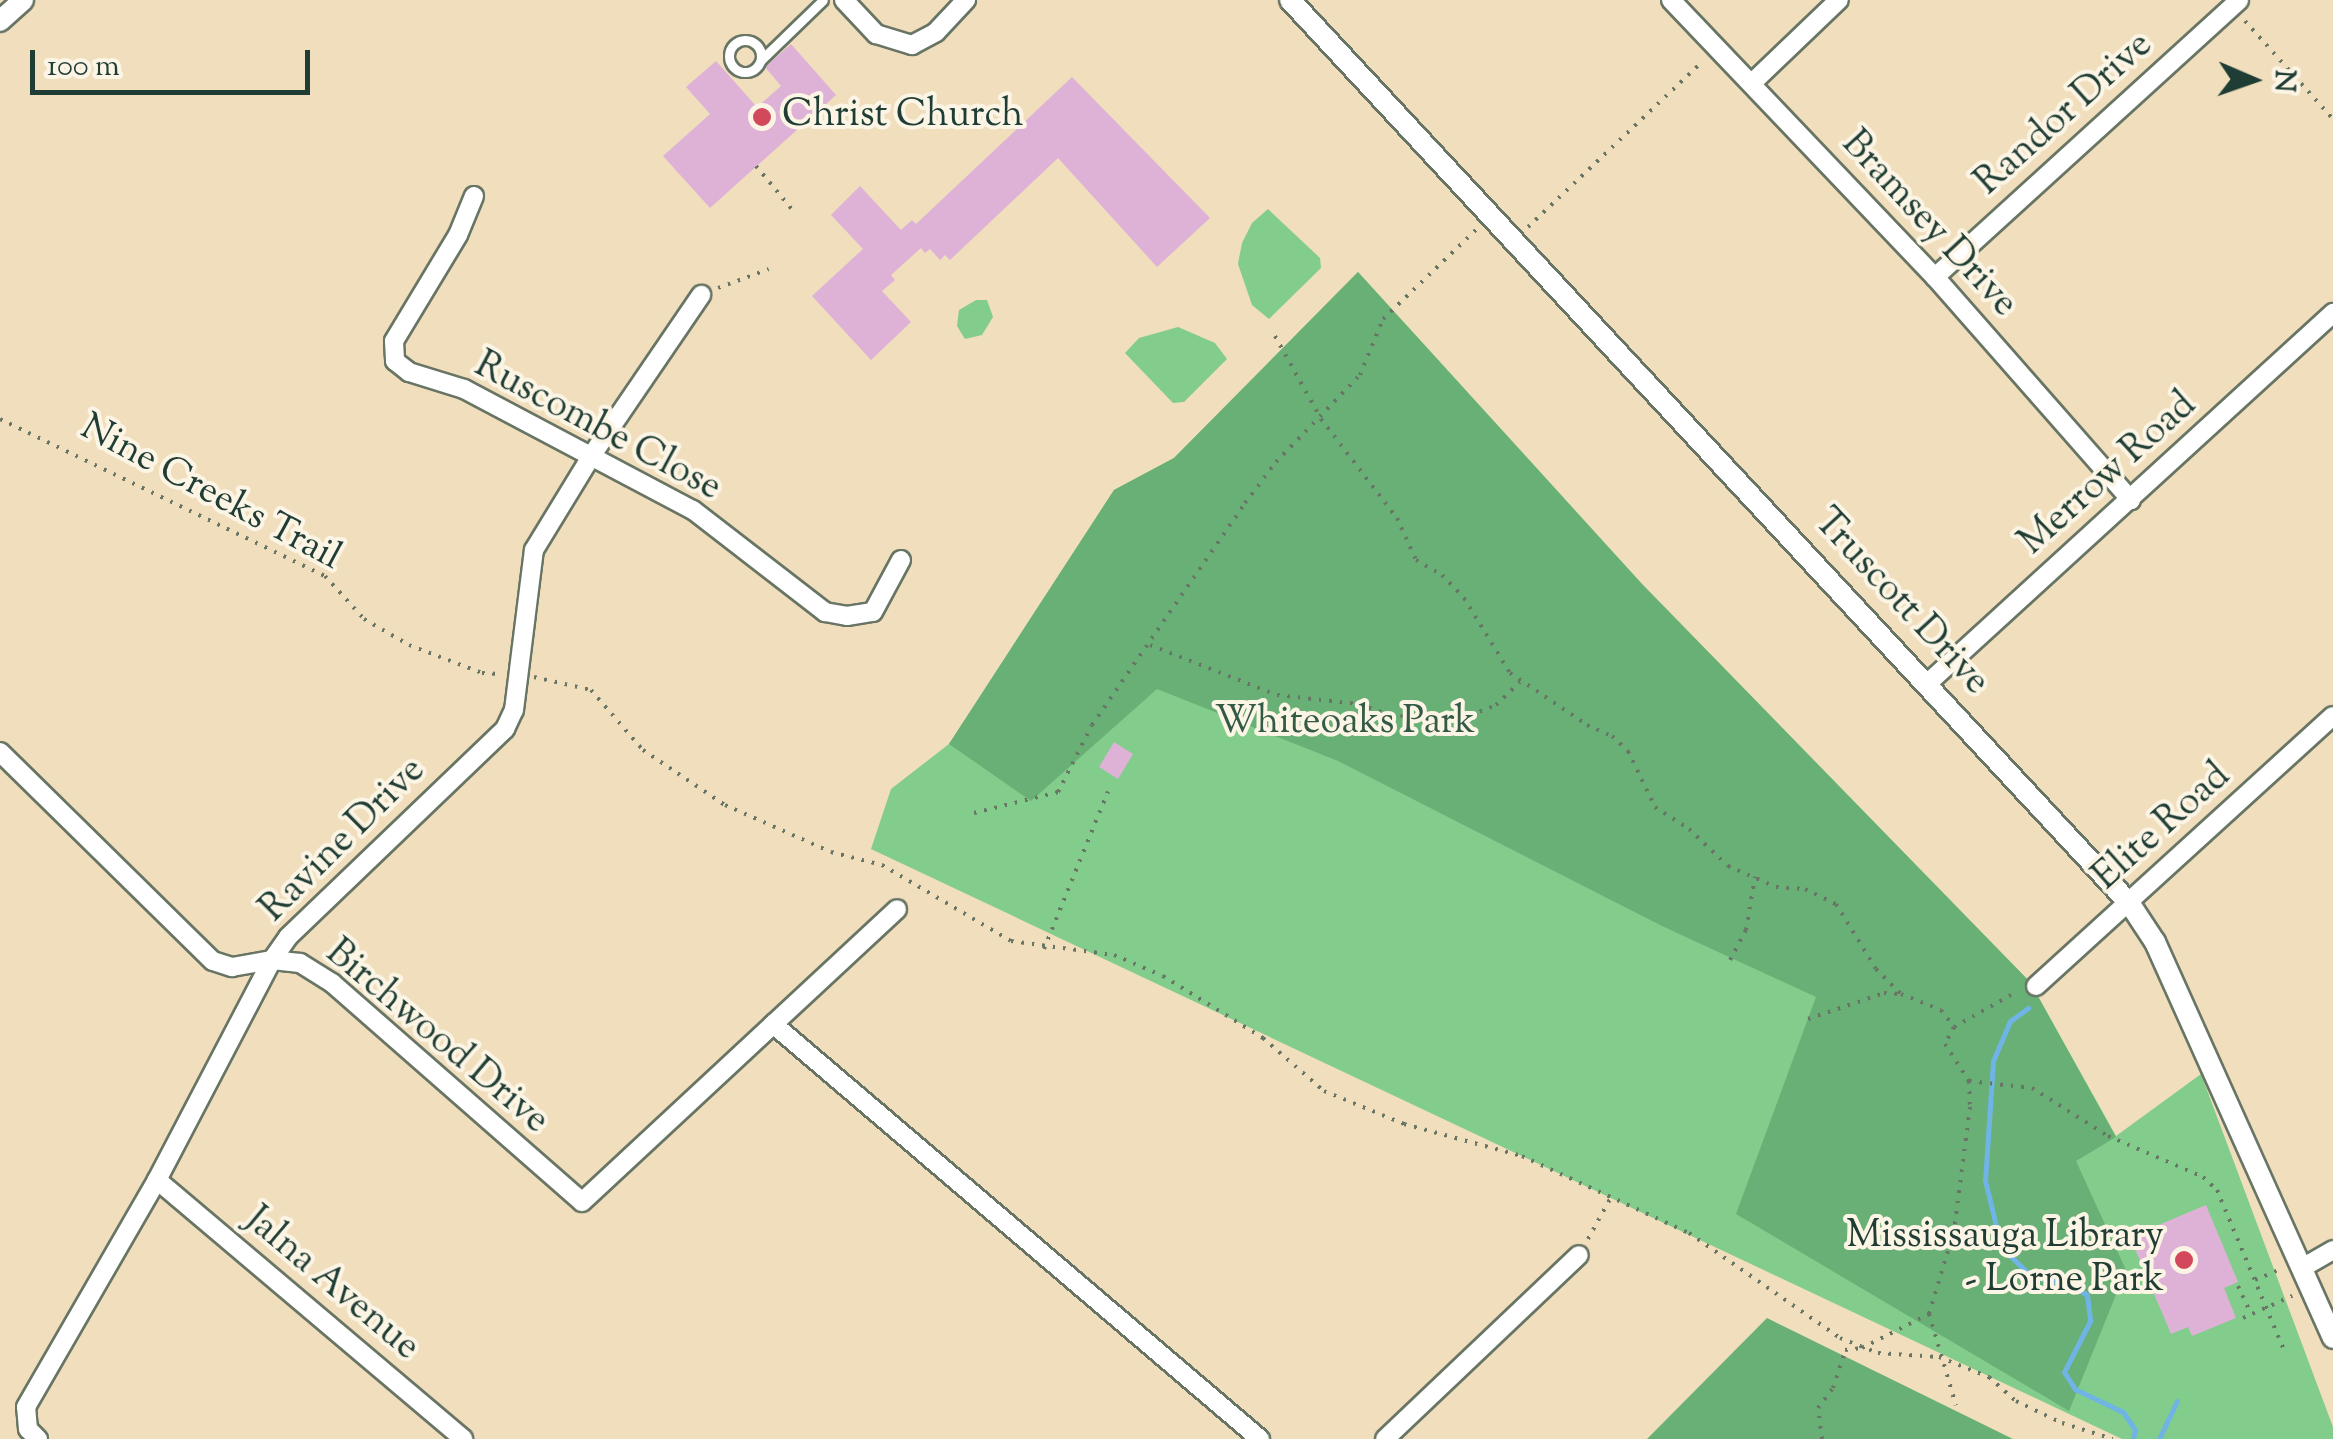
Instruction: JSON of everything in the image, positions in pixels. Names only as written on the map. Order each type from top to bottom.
[{"type":"street","points":[[0,21],[23,0]]},
{"type":"street","points":[[844,0],[876,34],[912,46],[936,32],[966,0]]},
{"type":"street","name":"Truscott Drive","points":[[1290,0],[2130,904],[2155,942],[2298,1274],[2333,1338]]},
{"type":"street","name":"Bramsey Drive","points":[[1671,0],[1935,277],[2131,500]]},
{"type":"street","points":[[1752,83],[1839,0]]},
{"type":"street","name":"Randor Drive","points":[[1935,277],[2235,3]]},
{"type":"street","name":"Ruscombe Close","points":[[474,196],[458,235],[394,341],[396,361],[409,372],[464,389],[693,510],[825,612],[847,616],[873,612],[900,560]]},
{"type":"street","name":"Ravine Drive","points":[[38,1439],[28,1429],[26,1407],[157,1180],[272,960],[288,937],[505,729],[514,710],[534,550],[592,455],[701,295]]},
{"type":"street","name":"Merrow Road","points":[[1928,683],[2333,314]]},
{"type":"street","name":"Elite Road","points":[[2036,986],[2333,716]]},
{"type":"street","name":"Birchwood Drive","points":[[0,752],[213,961],[232,968],[272,960],[300,963],[332,983],[582,1202],[898,909]]},
{"type":"street","points":[[773,1024],[1260,1439]]},
{"type":"street","name":"Jalna Avenue","points":[[157,1180],[463,1439]]},
{"type":"street","points":[[2298,1274],[2333,1250]]},
{"type":"street","points":[[1385,1439],[1580,1254]]},
{"type":"lane","points":[[761,60],[823,0]]},
{"type":"path","points":[[2235,3],[2333,118]]},
{"type":"path","points":[[974,812],[1058,792],[1092,725],[1266,476],[1360,375],[1382,319],[1480,226],[1523,232],[1717,47]]},
{"type":"path","points":[[756,166],[794,213]]},
{"type":"path","points":[[701,295],[769,269]]},
{"type":"path","points":[[1275,336],[1321,419],[1397,518],[1416,560],[1442,575],[1464,598],[1492,649],[1520,682],[1612,736],[1628,751],[1655,808],[1689,830],[1728,866],[1776,886],[1805,889],[1836,904],[1876,969],[1901,994]]},
{"type":"path","name":"Nine Creeks Trail","points":[[0,420],[197,511],[325,576],[364,619],[409,645],[482,673],[518,675],[591,690],[643,750],[726,805],[831,852],[882,864],[1011,940],[1044,948],[1114,955],[1164,976],[1263,1038],[1324,1091],[1404,1124],[1522,1156],[1689,1233],[1806,1317],[1862,1348]]},
{"type":"path","points":[[1150,644],[1277,695],[1358,704],[1390,715],[1460,719],[1496,705],[1520,682]]},
{"type":"path","points":[[1044,948],[1108,791]]},
{"type":"path","points":[[1730,960],[1746,930],[1754,878]]},
{"type":"path","points":[[1956,1405],[1929,1314],[1963,1179],[1968,1080],[1945,1044],[1954,1027],[2006,996],[2036,986]]},
{"type":"path","points":[[1808,1019],[1884,993],[1901,994],[1940,1010],[1954,1027]]},
{"type":"path","points":[[1968,1080],[2042,1093],[2108,1136],[2203,1176],[2217,1190],[2283,1348]]},
{"type":"path","points":[[1580,1254],[1610,1199]]},
{"type":"path","points":[[2255,1280],[2298,1274]]},
{"type":"path","points":[[2243,1318],[2266,1308],[2298,1274]]},
{"type":"path","points":[[2238,1286],[2252,1314]]},
{"type":"path","points":[[1862,1348],[1929,1314]]},
{"type":"path","points":[[1822,1439],[1818,1408],[1834,1388],[1845,1350],[1862,1348],[1939,1357],[1989,1378],[2016,1401],[2047,1416],[2113,1439]]},
{"type":"green space","points":[[1268,209],[1320,258],[1321,268],[1269,319],[1252,305],[1238,264],[1242,243],[1252,223]]},
{"type":"green space","name":"Whiteoaks Park","points":[[1358,272],[1642,584],[2030,982],[2116,1136],[2201,1074],[2333,1427],[2333,1439],[2122,1439],[871,849],[891,789],[949,744],[1114,490],[1174,458]]},
{"type":"green space","points":[[1358,272],[1642,584],[2030,982],[2116,1137],[2076,1161],[2126,1270],[2069,1411],[1736,1214],[1816,997],[1662,926],[1338,761],[1157,689],[1031,801],[949,744],[1114,490],[1174,458]]},
{"type":"green space","points":[[976,300],[987,300],[993,317],[982,335],[965,339],[957,326],[959,310]]},
{"type":"green space","points":[[1178,327],[1215,343],[1227,359],[1184,402],[1173,403],[1125,353],[1139,338]]},
{"type":"green space","points":[[1767,1318],[2013,1439],[1647,1439]]},
{"type":"building","name":"Christ Church","points":[[791,44],[836,95],[710,208],[663,156],[710,114],[686,87],[716,61],[757,107],[781,86],[765,67]]},
{"type":"building","points":[[1072,77],[1210,218],[1157,267],[1058,158],[950,260],[945,255],[940,260],[930,249],[925,253],[921,248],[891,275],[895,280],[882,291],[911,322],[871,360],[812,296],[863,249],[831,215],[860,186],[901,230],[912,220],[916,224]]},
{"type":"building","points":[[1114,742],[1133,754],[1118,779],[1099,767]]},
{"type":"building","name":"Mississauga Library - Lorne Park","points":[[2206,1205],[2238,1282],[2224,1288],[2236,1318],[2192,1336],[2188,1327],[2171,1334],[2130,1237]]},
{"type":"waterway","points":[[2028,1008],[2010,1021],[1993,1061],[1985,1180],[2001,1247],[2031,1276],[2072,1285],[2087,1295],[2090,1321],[2064,1372],[2075,1389],[2123,1412],[2135,1430],[2133,1439]]},
{"type":"waterway","points":[[2159,1439],[2177,1401]]},
{"type":"place","name":"Christ Church","points":[[762,117]]},
{"type":"place","name":"Mississauga Library - Lorne Park","points":[[2184,1260]]}]
